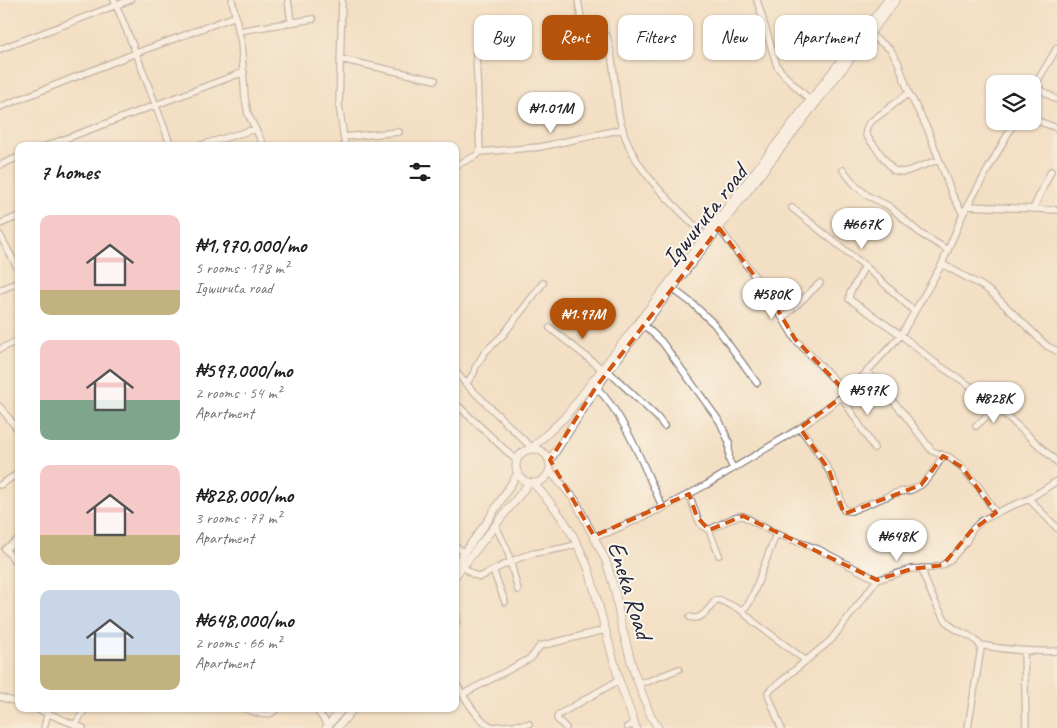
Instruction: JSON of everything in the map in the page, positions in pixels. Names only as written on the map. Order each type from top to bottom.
[{"type":"main road","name":"Igwuruta road","points":[[550,460],[605,370],[705,236],[888,0]]},
{"type":"main road","name":"Igwuruta road","points":[[877,24],[896,0]]},
{"type":"main road","name":"Igwuruta road","points":[[532,448],[565,416],[644,325],[849,60]]},
{"type":"main road","points":[[532,448],[543,451],[550,460],[550,471],[541,482],[531,483],[524,480],[518,472],[516,460],[520,454],[532,448]]},
{"type":"main road","name":"Eneka Road","points":[[550,471],[575,500],[606,561],[638,683],[658,728]]},
{"type":"main road","points":[[459,560],[487,522],[518,472]]},
{"type":"main road","points":[[459,571],[531,483]]},
{"type":"main road","name":"Eneka Road","points":[[531,483],[556,508],[568,525],[589,570],[619,680],[635,726]]},
{"type":"main road","points":[[327,727],[340,712]]},
{"type":"main road","points":[[337,728],[350,712]]},
{"type":"street","points":[[0,49],[115,3],[130,0]]},
{"type":"street","points":[[232,0],[244,72],[248,114],[262,142]]},
{"type":"street","points":[[288,0],[291,22]]},
{"type":"street","points":[[342,0],[339,105],[344,142]]},
{"type":"street","points":[[578,0],[585,34],[607,36],[623,129],[631,153],[644,174],[705,236]]},
{"type":"street","points":[[757,0],[777,66],[811,101]]},
{"type":"street","points":[[115,3],[170,142]]},
{"type":"street","points":[[0,107],[236,16]]},
{"type":"street","points":[[238,30],[313,20]]},
{"type":"street","points":[[877,40],[890,49],[898,62],[909,93],[928,130],[952,194],[964,214]]},
{"type":"street","points":[[1041,76],[1057,48]]},
{"type":"street","points":[[340,60],[436,80]]},
{"type":"street","points":[[476,60],[480,152]]},
{"type":"street","points":[[57,142],[244,72]]},
{"type":"street","points":[[1041,92],[1057,100]]},
{"type":"street","points":[[909,93],[869,123],[866,135],[893,170],[908,172],[938,160]]},
{"type":"street","points":[[1041,122],[1057,128]]},
{"type":"street","points":[[211,142],[255,129]]},
{"type":"street","points":[[459,164],[477,156],[480,152],[540,147],[623,129]]},
{"type":"street","points":[[594,536],[663,508],[689,494],[800,428],[845,395],[901,335],[942,264],[964,214],[1010,130]]},
{"type":"street","points":[[343,137],[399,132]]},
{"type":"street","points":[[0,165],[15,159]]},
{"type":"street","points":[[843,170],[857,187],[868,196],[889,206],[921,234],[948,250]]},
{"type":"street","points":[[1032,209],[1051,171]]},
{"type":"street","points":[[969,206],[1057,210]]},
{"type":"street","points":[[792,208],[865,266],[914,312]]},
{"type":"street","points":[[0,224],[15,218]]},
{"type":"street","points":[[719,228],[751,269],[783,318],[794,339],[845,395],[874,448]]},
{"type":"street","points":[[0,235],[15,262]]},
{"type":"street","points":[[942,264],[988,291],[1047,346],[1057,351]]},
{"type":"street","points":[[865,266],[850,293],[849,299],[901,335],[934,362],[972,387],[997,407],[1057,462]]},
{"type":"street","points":[[466,384],[485,352],[503,335],[543,283]]},
{"type":"street","points":[[783,318],[820,283]]},
{"type":"street","points":[[0,290],[15,284]]},
{"type":"street","points":[[673,289],[693,304],[714,324],[756,383]]},
{"type":"street","points":[[644,325],[662,342],[720,422],[729,442],[729,460],[733,468]]},
{"type":"street","points":[[550,328],[605,370],[657,417],[664,426]]},
{"type":"street","points":[[0,349],[15,342]]},
{"type":"street","points":[[867,371],[932,451],[949,457],[962,467],[979,487],[996,513]]},
{"type":"street","points":[[459,376],[532,448]]},
{"type":"street","points":[[596,387],[608,399],[620,420],[663,508]]},
{"type":"street","points":[[976,426],[997,407]]},
{"type":"street","points":[[0,408],[2,415],[15,427]]},
{"type":"street","points":[[459,408],[516,460]]},
{"type":"street","points":[[800,428],[829,470],[846,512],[921,485],[929,477],[943,456]]},
{"type":"street","points":[[0,485],[15,476]]},
{"type":"street","points":[[781,728],[768,692],[831,640],[877,580],[898,572],[943,565],[952,559],[966,542],[971,531],[981,521],[1029,500],[1057,481]]},
{"type":"street","points":[[689,494],[701,525],[709,530],[719,555]]},
{"type":"street","points":[[1029,500],[1057,528]]},
{"type":"street","points":[[709,530],[735,517],[743,516],[776,534],[818,549],[877,580]]},
{"type":"street","points":[[495,525],[507,549],[518,590]]},
{"type":"street","points":[[741,610],[754,595],[776,534]]},
{"type":"street","points":[[15,542],[5,549],[15,561]]},
{"type":"street","points":[[463,566],[477,577],[530,554],[553,551],[577,544]]},
{"type":"street","points":[[459,549],[465,553]]},
{"type":"street","points":[[922,568],[925,582],[946,621],[956,629],[972,637],[980,645],[1024,651],[1057,651]]},
{"type":"street","points":[[493,570],[505,602]]},
{"type":"street","points":[[690,616],[694,619],[699,618],[716,600],[720,600],[741,610],[805,660]]},
{"type":"street","points":[[463,694],[530,658],[540,646],[605,630]]},
{"type":"street","points":[[968,728],[980,645]]},
{"type":"street","points":[[1024,651],[1026,728]]},
{"type":"street","points":[[638,683],[649,681],[679,669]]},
{"type":"street","points":[[566,728],[558,719],[558,716],[619,680]]},
{"type":"street","points":[[459,688],[470,705],[488,725],[499,727],[529,724]]},
{"type":"street","points":[[0,697],[15,702]]},
{"type":"street","points":[[44,728],[53,712],[82,728]]},
{"type":"street","points":[[75,725],[83,712]]},
{"type":"street","points":[[255,712],[269,715],[273,712]]},
{"type":"street","points":[[318,712],[327,727]]},
{"type":"street","points":[[627,727],[635,726]]},
{"type":"highlighted area","points":[[719,228],[770,297],[795,339],[847,393],[800,428],[829,470],[844,514],[921,485],[943,456],[962,467],[996,513],[971,531],[943,565],[911,569],[877,580],[743,516],[709,530],[697,517],[689,494],[594,536],[550,460],[596,387]]}]
